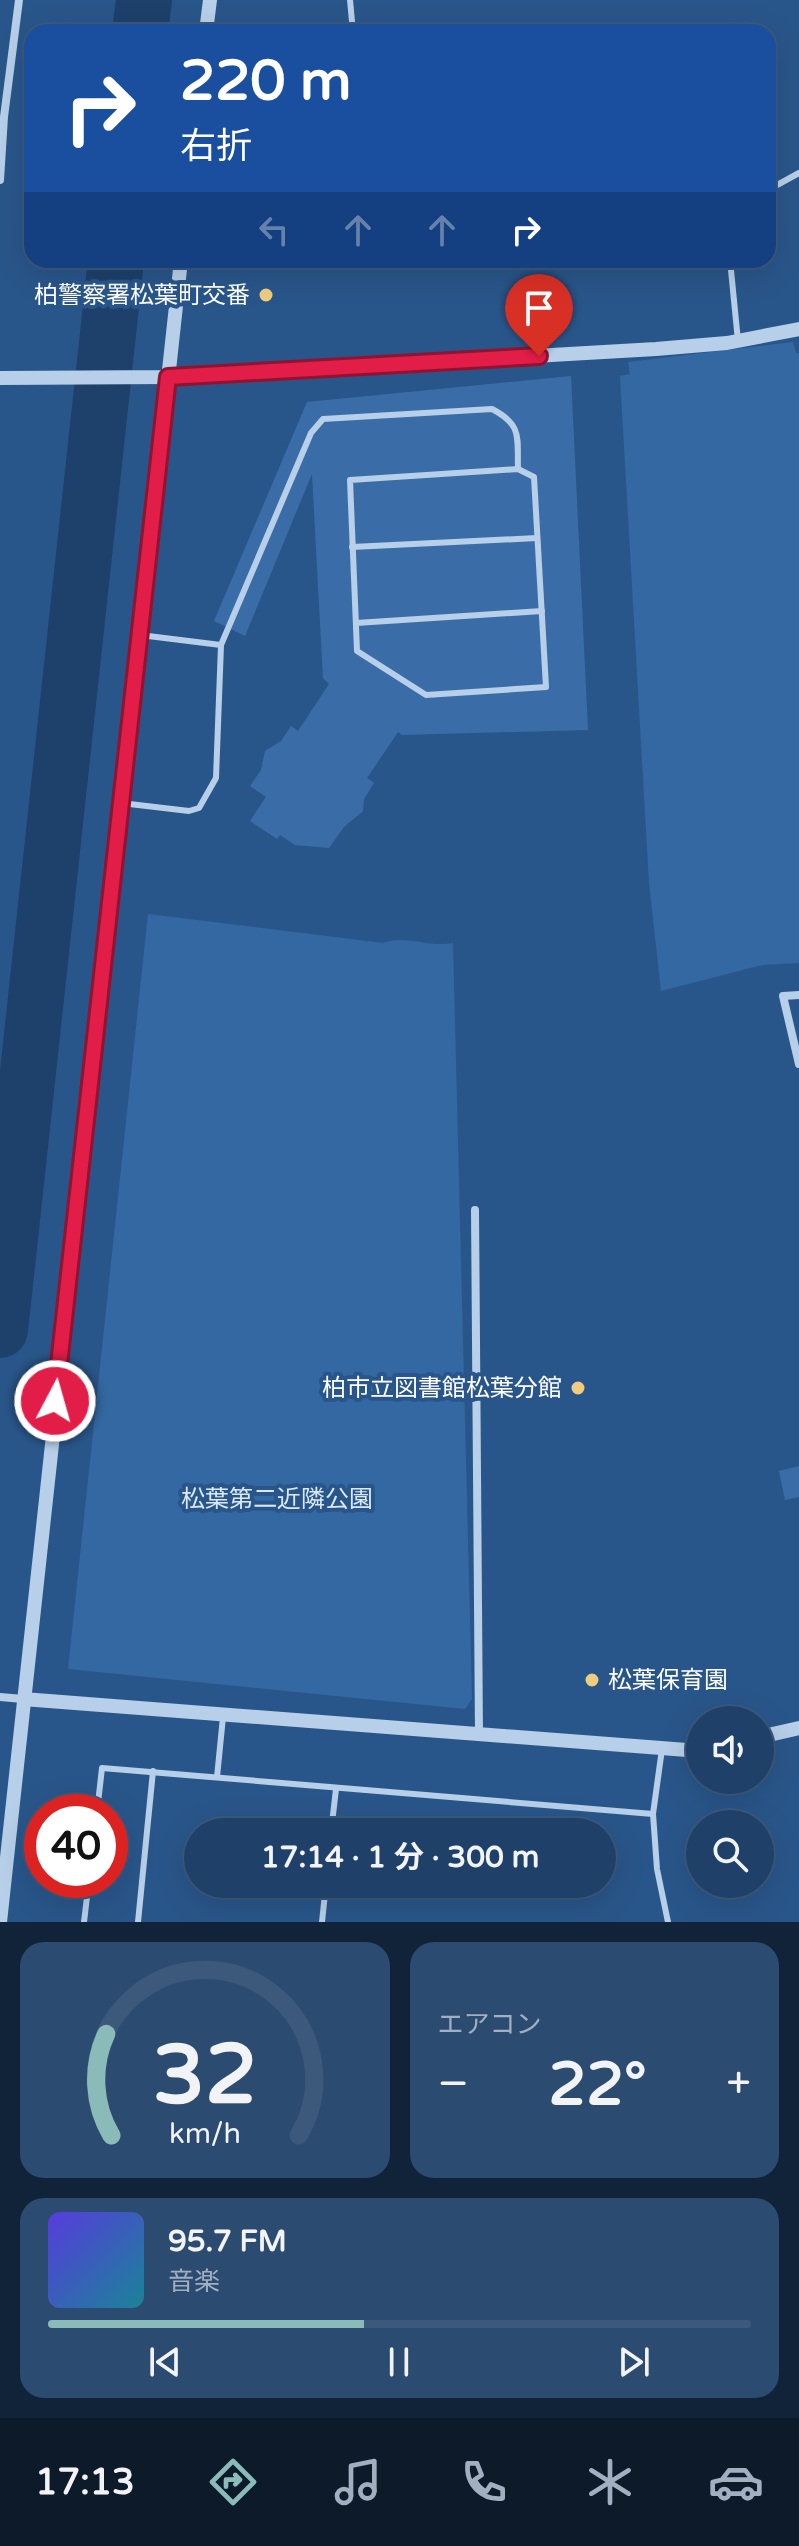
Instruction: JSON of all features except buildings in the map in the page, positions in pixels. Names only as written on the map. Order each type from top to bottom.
[{"type":"street","points":[[0,180],[2,116],[19,0]]},
{"type":"street","points":[[207,24],[210,0]]},
{"type":"street","points":[[0,1922],[180,268]]},
{"type":"street","points":[[0,378],[168,377],[656,349],[738,341],[799,329]]},
{"type":"street","points":[[799,995],[783,996],[799,1064]]},
{"type":"street","points":[[475,1210],[479,1735]]},
{"type":"street","points":[[0,1697],[686,1750]]},
{"type":"street","points":[[774,1734],[799,1728]]},
{"type":"lane","points":[[350,0],[352,24]]},
{"type":"lane","points":[[776,186],[799,173]]},
{"type":"lane","points":[[731,268],[738,341]]},
{"type":"lane","points":[[121,803],[189,811],[199,808],[216,778],[221,645],[311,433],[323,419],[492,409],[509,417],[516,428],[518,469]]},
{"type":"lane","points":[[518,469],[534,477],[546,687],[426,695],[357,651],[350,480],[518,469]]},
{"type":"lane","points":[[352,547],[537,538]]},
{"type":"lane","points":[[356,623],[542,611]]},
{"type":"lane","points":[[140,635],[221,645]]},
{"type":"lane","points":[[217,1777],[223,1715]]},
{"type":"lane","points":[[662,1749],[653,1814],[657,1869],[668,1922]]},
{"type":"lane","points":[[99,1794],[102,1768],[653,1814]]},
{"type":"lane","points":[[138,1922],[153,1771]]},
{"type":"lane","points":[[333,1818],[336,1789]]},
{"type":"lane","points":[[84,1922],[87,1898]]},
{"type":"lane","points":[[322,1922],[325,1898]]},
{"type":"green space","points":[[793,342],[796,353],[799,353],[799,963],[762,965],[661,991],[649,883],[620,376],[630,374],[628,362]]},
{"type":"green space","name":"松葉第二近隣公園","points":[[148,914],[383,943],[399,940],[453,943],[472,1699],[465,1709],[68,1669]]},
{"type":"waterway","points":[[141,24],[144,0]]},
{"type":"waterway","points":[[0,1330],[115,268]]},
{"type":"place","name":"柏警察署松葉町交番","points":[[266,295]]},
{"type":"place","name":"柏市立図書館松葉分館","points":[[578,1388]]},
{"type":"place","name":"松葉保育園","points":[[592,1680]]},
{"type":"route","points":[[55,1401],[168,377],[539,356]]}]
